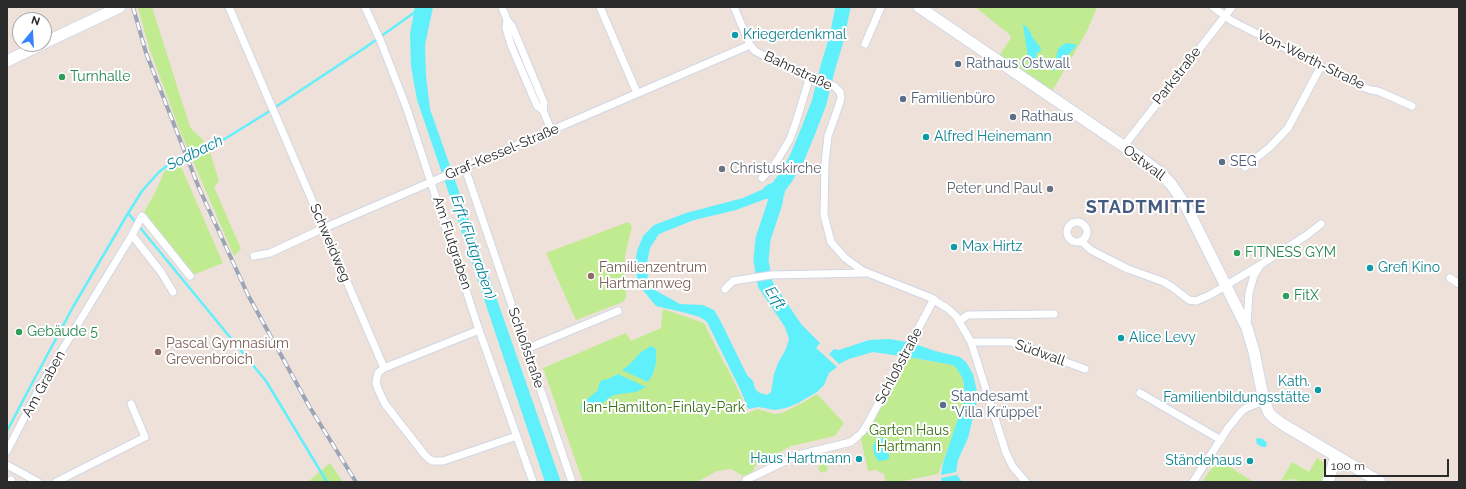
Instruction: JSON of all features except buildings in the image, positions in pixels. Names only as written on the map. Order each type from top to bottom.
[{"type":"main road","points":[[52,39],[120,7]]},
{"type":"main road","name":"Ostwall","points":[[919,7],[1124,147],[1159,172],[1178,192],[1247,328],[1253,348],[1264,401],[1269,413],[1278,422],[1336,456]]},
{"type":"main road","points":[[7,61],[25,52]]},
{"type":"main road","points":[[1328,482],[1336,456],[1380,482]]},
{"type":"street","name":"Schweidweg","points":[[229,7],[384,368]]},
{"type":"street","name":"Am Flutgraben","points":[[365,7],[383,46],[407,109],[480,330],[534,482]]},
{"type":"street","points":[[502,7],[507,20],[512,26],[544,103],[543,110],[551,130]]},
{"type":"street","points":[[600,7],[637,93]]},
{"type":"street","name":"Bahnstraße","points":[[734,7],[750,45],[760,54],[794,71],[832,86],[840,93],[839,105],[827,141],[823,196],[824,220],[830,239],[838,252],[850,263],[866,273]]},
{"type":"street","points":[[865,44],[881,7]]},
{"type":"street","name":"Von-Werth-Straße","points":[[1213,7],[1232,21],[1360,86],[1378,91],[1412,106]]},
{"type":"street","name":"Parkstraße","points":[[1124,147],[1232,7]]},
{"type":"street","name":"Graf-Kessel-Straße","points":[[254,256],[270,253],[324,228],[750,45]]},
{"type":"street","points":[[1245,167],[1264,152],[1288,128],[1321,66]]},
{"type":"street","points":[[762,178],[777,161],[791,136],[812,77]]},
{"type":"street","name":"Schloßstraße","points":[[464,168],[572,482]]},
{"type":"street","name":"Am Graben","points":[[7,451],[42,383],[142,216],[190,276]]},
{"type":"street","points":[[1081,241],[1091,250],[1108,259],[1164,282],[1192,301],[1205,298],[1260,266],[1321,224]]},
{"type":"street","points":[[132,235],[161,272],[173,292]]},
{"type":"street","points":[[1247,328],[1249,293],[1254,276],[1260,266]]},
{"type":"street","points":[[725,289],[733,281],[771,275],[866,273],[919,292],[950,310],[959,321],[971,342],[1006,453],[1013,467],[1026,482]]},
{"type":"street","points":[[1450,278],[1459,284]]},
{"type":"street","name":"Schloßstraße","points":[[746,481],[798,455],[851,442],[860,434],[867,425],[934,300]]},
{"type":"street","points":[[526,349],[618,311]]},
{"type":"street","points":[[959,321],[968,315],[1054,314]]},
{"type":"street","points":[[480,330],[384,368],[378,373],[376,382],[382,400],[429,459],[437,461],[446,460],[517,436]]},
{"type":"street","name":"Südwall","points":[[971,342],[1011,342],[1085,369]]},
{"type":"street","points":[[1140,393],[1221,440]]},
{"type":"street","points":[[1193,482],[1243,410],[1264,401]]},
{"type":"street","points":[[56,482],[145,437],[131,404]]},
{"type":"street","points":[[7,465],[38,482]]},
{"type":"green space","points":[[152,7],[190,127],[204,141],[210,152],[219,181],[214,187],[241,249],[234,256],[180,131],[150,50],[138,8]]},
{"type":"green space","points":[[975,7],[1097,7],[1087,31],[1051,93],[998,57],[1011,38],[1009,34]]},
{"type":"green space","points":[[179,162],[223,263],[190,276],[142,216],[156,191],[164,172],[169,167]]},
{"type":"green space","name":"Familienzentrum Hartmannweg","points":[[628,222],[632,226],[625,256],[626,297],[623,302],[576,320],[546,253]]},
{"type":"green space","name":"Ian-Hamilton-Finlay-Park","points":[[663,309],[704,323],[728,369],[742,399],[744,408],[748,413],[757,409],[775,414],[782,413],[817,394],[844,423],[835,436],[791,446],[755,466],[753,472],[743,476],[731,469],[717,471],[697,482],[583,482],[543,368],[626,333],[631,341],[661,328]]},
{"type":"green space","name":"Garten Haus Hartmann","points":[[908,357],[953,365],[963,379],[965,395],[964,401],[955,430],[938,474],[898,482],[886,482],[884,474],[876,470],[868,471],[861,439],[888,397]]},
{"type":"green space","points":[[1317,458],[1325,463],[1322,482],[1299,482],[1292,479],[1281,481],[1292,462],[1309,472]]},
{"type":"green space","points":[[1218,460],[1254,482],[1202,482]]},
{"type":"green space","points":[[330,463],[343,482],[308,482]]},
{"type":"green space","points":[[823,463],[828,468],[823,473],[818,468]]},
{"type":"water","name":"Erft (Flutgraben)","points":[[415,7],[433,7],[425,45],[426,76],[430,109],[561,482],[545,482],[417,100],[411,66],[410,34]]},
{"type":"water","points":[[1023,24],[1028,28],[1033,38],[1041,48],[1040,52],[1037,52],[1035,65],[1029,65]]},
{"type":"water","points":[[1068,43],[1077,45],[1053,72],[1058,49],[1064,44]]},
{"type":"water","points":[[779,177],[787,180],[784,196],[771,197],[736,210],[694,220],[659,234],[650,248],[647,263],[648,283],[653,289],[680,304],[703,305],[714,310],[747,375],[753,381],[755,389],[760,393],[767,395],[771,392],[774,374],[786,349],[789,339],[783,321],[786,317],[793,316],[820,343],[816,348],[837,367],[829,373],[824,385],[817,392],[798,403],[786,408],[775,410],[758,407],[749,409],[746,406],[740,389],[707,322],[700,317],[656,306],[638,284],[635,263],[637,251],[643,236],[654,225],[686,213],[743,198],[770,186]]},
{"type":"water","points":[[889,339],[907,342],[900,356],[873,352],[849,359],[839,364],[829,354],[834,349],[839,350],[869,340]]},
{"type":"water","points":[[915,344],[960,357],[966,362],[973,374],[978,396],[968,438],[958,460],[956,472],[941,475],[943,463],[964,401],[965,395],[963,379],[953,365],[908,357]]},
{"type":"water","points":[[651,346],[656,349],[656,363],[653,374],[648,382],[622,370],[641,352]]},
{"type":"water","points":[[618,374],[646,387],[636,392],[612,396],[593,410],[584,411],[581,409],[581,405],[598,390],[599,384],[602,380]]},
{"type":"water","points":[[878,437],[885,440],[888,445],[889,458],[887,460],[878,461],[874,453],[873,446]]},
{"type":"water","points":[[1257,438],[1263,439],[1266,442],[1266,447],[1262,447],[1257,444]]},
{"type":"water","points":[[957,475],[962,482],[942,482],[941,478]]},
{"type":"waterway","name":"Erft","points":[[770,192],[777,189],[786,177],[797,158],[807,134],[819,103],[837,37],[843,7]]},
{"type":"waterway","name":"Sodbach","points":[[7,431],[73,307],[142,191],[159,172],[176,159],[223,140],[265,114],[366,47],[415,12]]},
{"type":"waterway","name":"Erft","points":[[777,189],[775,203],[763,239],[761,260],[765,284],[794,327],[797,335]]},
{"type":"waterway","points":[[128,213],[266,381],[327,482]]},
{"type":"railway","points":[[133,7],[146,53],[199,188],[248,295],[309,406],[356,482]]},
{"type":"place","name":"Kriegerdenkmal","points":[[735,35]]},
{"type":"place","name":"Rathaus Ostwall","points":[[958,64]]},
{"type":"place","name":"Turnhalle","points":[[62,77]]},
{"type":"place","name":"Familienbüro","points":[[903,99]]},
{"type":"place","name":"Rathaus","points":[[1013,117]]},
{"type":"place","name":"Alfred Heinemann","points":[[926,137]]},
{"type":"place","name":"SEG","points":[[1222,162]]},
{"type":"place","name":"Christuskirche","points":[[722,169]]},
{"type":"place","name":"Peter und Paul","points":[[1050,189]]},
{"type":"place","name":"Max Hirtz","points":[[954,247]]},
{"type":"place","name":"FITNESS GYM","points":[[1237,253]]},
{"type":"place","name":"Grefi Kino","points":[[1370,268]]},
{"type":"place","name":"Familienzentrum Hartmannweg","points":[[591,276]]},
{"type":"place","name":"FitX","points":[[1286,296]]},
{"type":"place","name":"Gebäude 5","points":[[19,332]]},
{"type":"place","name":"Alice Levy","points":[[1121,338]]},
{"type":"place","name":"Pascal Gymnasium Grevenbroich","points":[[158,352]]},
{"type":"place","name":"Kath. Familienbildungsstätte","points":[[1318,390]]},
{"type":"place","name":"Standesamt \"Villa Krüppel\"","points":[[943,405]]},
{"type":"place","name":"Haus Hartmann","points":[[859,459]]},
{"type":"place","name":"Ständehaus","points":[[1250,461]]},
{"type":"district","name":"STADTMITTE","points":[[1146,208]]}]
